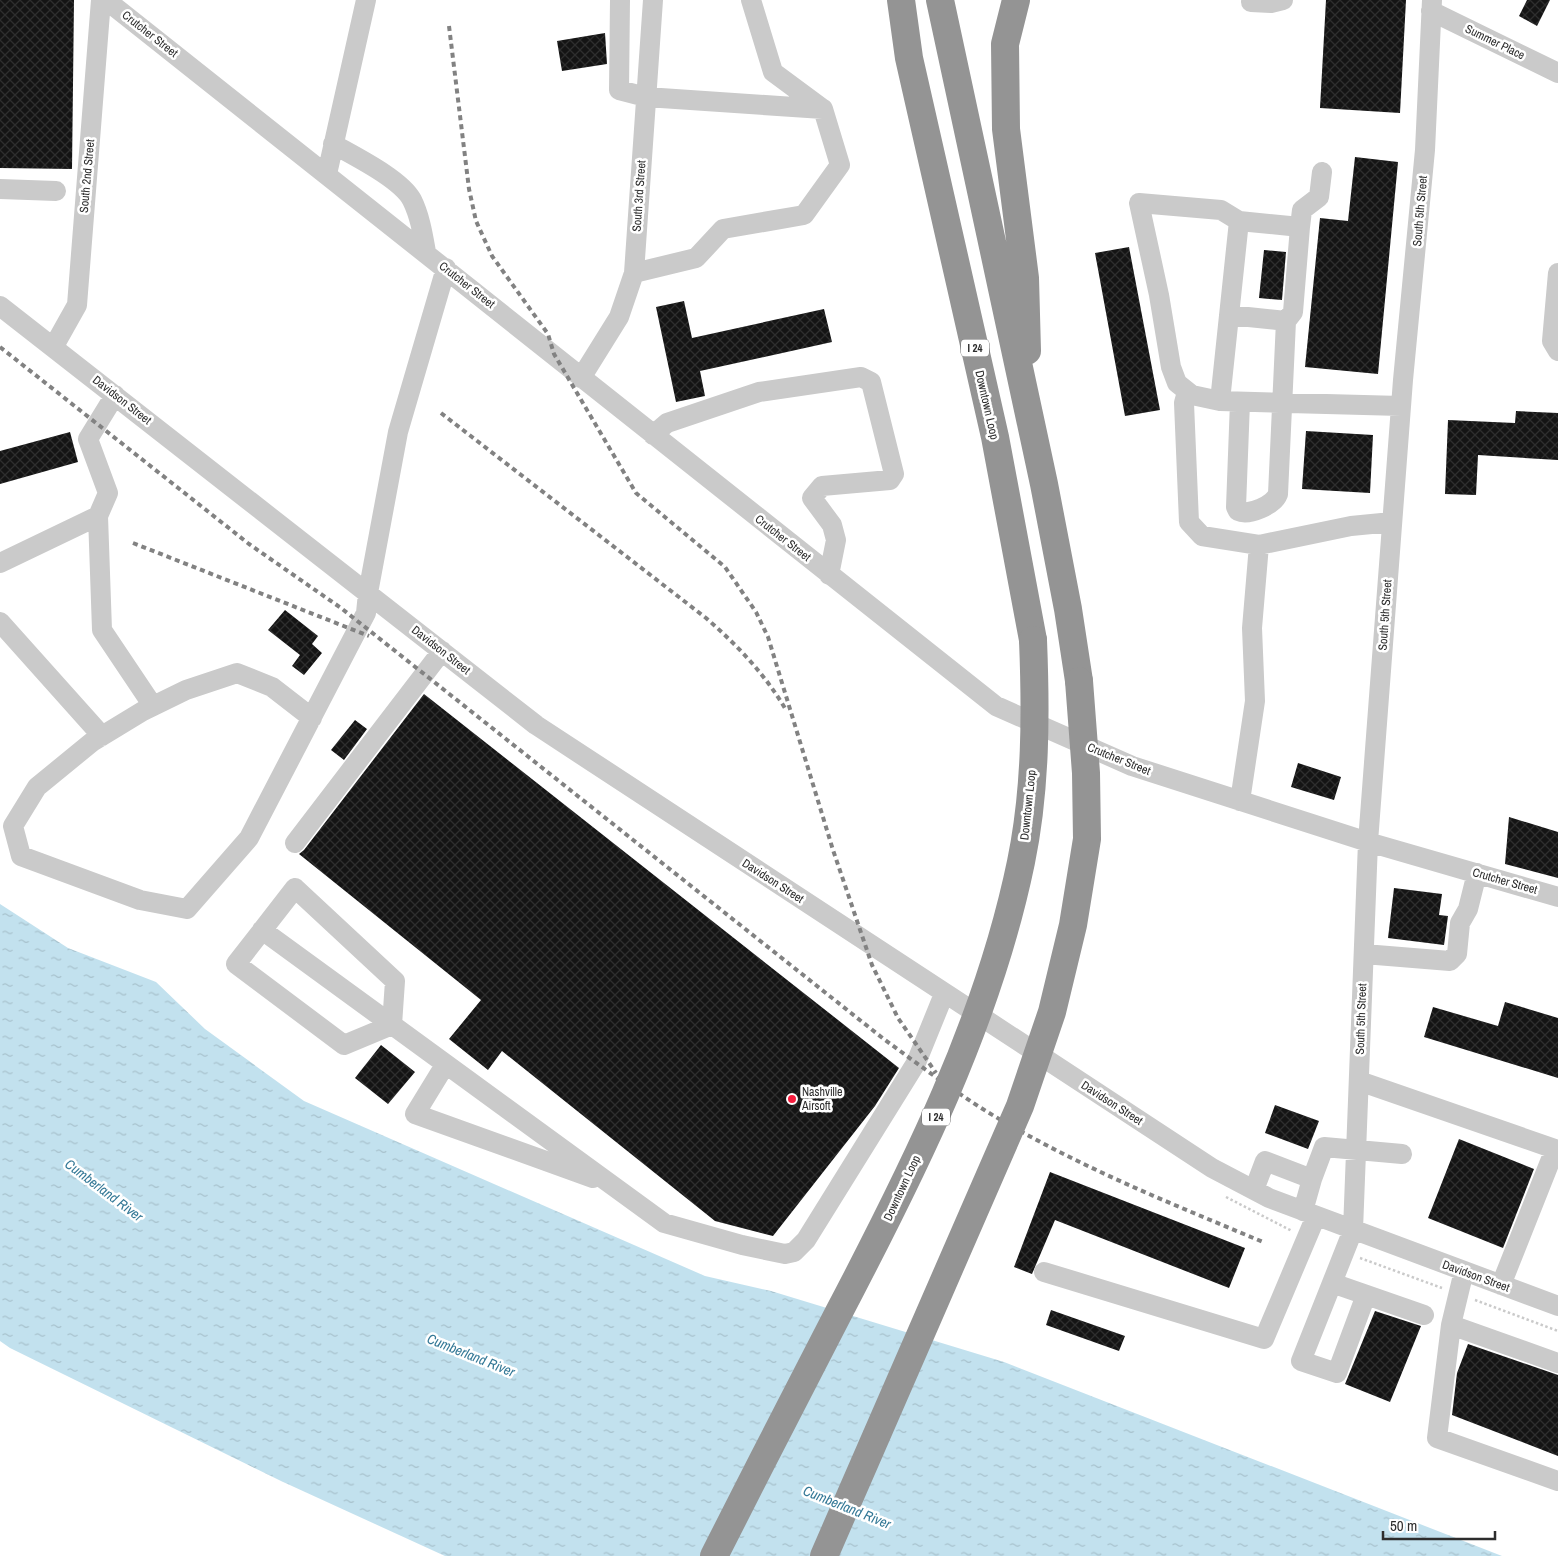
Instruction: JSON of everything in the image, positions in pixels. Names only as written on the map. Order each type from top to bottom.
[{"type":"highway","points":[[884,0],[909,58]]},
{"type":"highway","name":"Downtown Loop","points":[[714,1556],[884,1226],[935,1118],[975,1018],[1003,936],[1021,860],[1030,796],[1036,713],[1033,640],[995,438],[909,58],[901,0]]},
{"type":"highway","points":[[824,1556],[1020,1106],[1052,1012],[1073,925],[1087,839],[1086,773],[1079,680],[1068,609],[940,0]]},
{"type":"highway","points":[[1016,0],[1006,44],[1006,111],[1025,278],[1028,412]]},
{"type":"street","name":"South 2nd Street","points":[[54,346],[77,305],[101,0]]},
{"type":"street","name":"Crutcher Street","points":[[106,0],[554,354],[580,378],[996,706],[1132,766],[1368,842],[1558,897]]},
{"type":"street","points":[[327,174],[366,0]]},
{"type":"street","points":[[620,0],[619,90],[646,97],[823,109]]},
{"type":"street","name":"South 3rd Street","points":[[580,378],[619,317],[634,273],[653,0]]},
{"type":"street","points":[[634,273],[696,258],[723,229],[804,215],[840,165],[823,109],[773,72],[750,0]]},
{"type":"street","points":[[1252,2],[1271,3],[1283,0]]},
{"type":"street","name":"Summer Place","points":[[1431,5],[1558,73]]},
{"type":"street","name":"South 5th Street","points":[[1366,1295],[1337,1373],[1301,1360],[1353,1230],[1368,842],[1401,406],[1425,150],[1431,5]]},
{"type":"street","points":[[333,144],[381,171],[411,198],[421,225],[426,252]]},
{"type":"street","points":[[1240,402],[1236,507],[1238,511],[1245,513],[1273,502],[1278,494],[1286,322],[1293,312],[1302,210],[1319,197],[1322,172]]},
{"type":"street","points":[[0,190],[56,191]]},
{"type":"street","points":[[1300,227],[1239,221],[1221,210],[1139,203],[1160,295],[1172,367],[1177,383],[1187,392],[1200,398],[1220,401],[1401,406]]},
{"type":"street","points":[[1220,401],[1239,221]]},
{"type":"street","points":[[312,718],[272,688],[237,673],[186,690],[153,706],[102,736],[37,787],[12,826],[21,856],[140,900],[188,909],[249,838],[312,718],[366,613],[368,593],[398,432],[446,268]]},
{"type":"street","points":[[1558,273],[1552,341],[1558,351]]},
{"type":"street","name":"Davidson Street","points":[[0,306],[54,346],[536,725],[1212,1168],[1254,1190],[1310,1214],[1558,1306]]},
{"type":"street","points":[[1229,315],[1286,322]]},
{"type":"street","points":[[653,435],[667,423],[759,392],[862,377],[871,382],[894,474],[890,480],[822,486],[812,498],[832,525],[836,540],[829,575]]},
{"type":"street","points":[[1187,392],[1184,403],[1189,522],[1202,536],[1259,545],[1351,526],[1392,522]]},
{"type":"street","points":[[115,395],[88,440],[108,493],[98,516],[102,630],[153,706]]},
{"type":"street","points":[[0,563],[98,516]]},
{"type":"street","points":[[1240,801],[1254,701],[1252,628],[1259,545]]},
{"type":"street","points":[[0,622],[102,736]]},
{"type":"street","points":[[295,843],[442,651]]},
{"type":"street","points":[[1364,954],[1450,961],[1457,954],[1460,923],[1468,909],[1477,873]]},
{"type":"street","points":[[295,888],[395,981],[392,1025],[344,1046],[236,964],[295,888]]},
{"type":"street","points":[[262,930],[664,1223],[742,1245],[785,1254],[794,1252],[806,1240],[916,1063],[944,994]]},
{"type":"street","points":[[445,1065],[415,1114],[616,1187]]},
{"type":"street","points":[[1359,1081],[1555,1149],[1502,1285]]},
{"type":"street","points":[[1044,1272],[1264,1339],[1310,1214],[1312,1180],[1324,1147],[1402,1154]]},
{"type":"street","points":[[1254,1190],[1265,1161],[1312,1180]]},
{"type":"street","points":[[1464,1272],[1451,1325],[1437,1438],[1558,1481]]},
{"type":"street","points":[[1332,1283],[1424,1315]]},
{"type":"street","points":[[1451,1325],[1558,1362]]},
{"type":"water","name":"Cumberland River","points":[[0,904],[68,948],[156,982],[205,1029],[304,1101],[705,1276],[771,1291],[1004,1362],[1502,1556],[445,1556],[281,1481],[10,1348],[0,1341]]},
{"type":"building","points":[[0,0],[74,0],[72,169],[0,168]]},
{"type":"building","points":[[1326,0],[1406,0],[1400,113],[1320,108]]},
{"type":"building","points":[[1527,0],[1550,0],[1537,26],[1519,16]]},
{"type":"building","points":[[605,33],[607,64],[562,71],[557,41]]},
{"type":"building","points":[[1355,157],[1398,162],[1378,374],[1305,367],[1320,218],[1348,221]]},
{"type":"building","points":[[1129,247],[1160,410],[1125,416],[1095,253]]},
{"type":"building","points":[[1264,250],[1286,252],[1282,300],[1259,298]]},
{"type":"building","points":[[684,301],[692,338],[824,309],[832,342],[700,371],[705,396],[676,402],[656,307]]},
{"type":"building","points":[[1516,411],[1558,413],[1558,460],[1478,455],[1476,495],[1445,494],[1448,420],[1515,423]]},
{"type":"building","points":[[1306,431],[1373,435],[1370,493],[1302,489]]},
{"type":"building","points":[[70,432],[78,462],[0,484],[0,451]]},
{"type":"building","points":[[285,610],[318,636],[312,644],[322,653],[304,675],[292,666],[300,655],[268,630]]},
{"type":"building","points":[[424,694],[899,1068],[875,1106],[773,1236],[715,1221],[502,1051],[488,1070],[449,1039],[481,1000],[299,854]]},
{"type":"building","points":[[355,720],[367,729],[344,760],[331,750]]},
{"type":"building","points":[[1298,763],[1341,777],[1334,800],[1291,787]]},
{"type":"building","points":[[1509,817],[1558,832],[1558,878],[1505,864]]},
{"type":"building","points":[[1394,888],[1442,894],[1439,915],[1448,916],[1444,945],[1388,938]]},
{"type":"building","points":[[1505,1002],[1558,1018],[1558,1078],[1424,1037],[1433,1007],[1498,1026]]},
{"type":"building","points":[[381,1045],[415,1072],[388,1104],[355,1078]]},
{"type":"building","points":[[1275,1105],[1319,1121],[1308,1149],[1265,1133]]},
{"type":"building","points":[[1459,1139],[1534,1169],[1503,1248],[1428,1218]]},
{"type":"building","points":[[1050,1172],[1245,1248],[1229,1288],[1055,1220],[1032,1274],[1014,1267]]},
{"type":"building","points":[[1051,1310],[1125,1336],[1119,1351],[1046,1325]]},
{"type":"building","points":[[1375,1311],[1421,1326],[1390,1402],[1345,1384]]},
{"type":"building","points":[[1468,1344],[1558,1375],[1558,1456],[1452,1415],[1457,1373]]},
{"type":"railway","points":[[449,26],[469,189],[476,221],[492,256],[548,334],[554,354],[636,493],[725,567],[756,612],[768,637],[833,850],[872,965],[898,1018],[936,1073]]},
{"type":"railway","points":[[0,347],[249,544],[341,608],[885,1040],[945,1084],[992,1115],[1070,1157],[1134,1187],[1263,1242]]},
{"type":"railway","points":[[441,413],[706,618],[750,661],[769,684],[786,710]]},
{"type":"railway","points":[[133,543],[369,636]]},
{"type":"place","name":"Nashville Airsoft","points":[[792,1099]]}]
